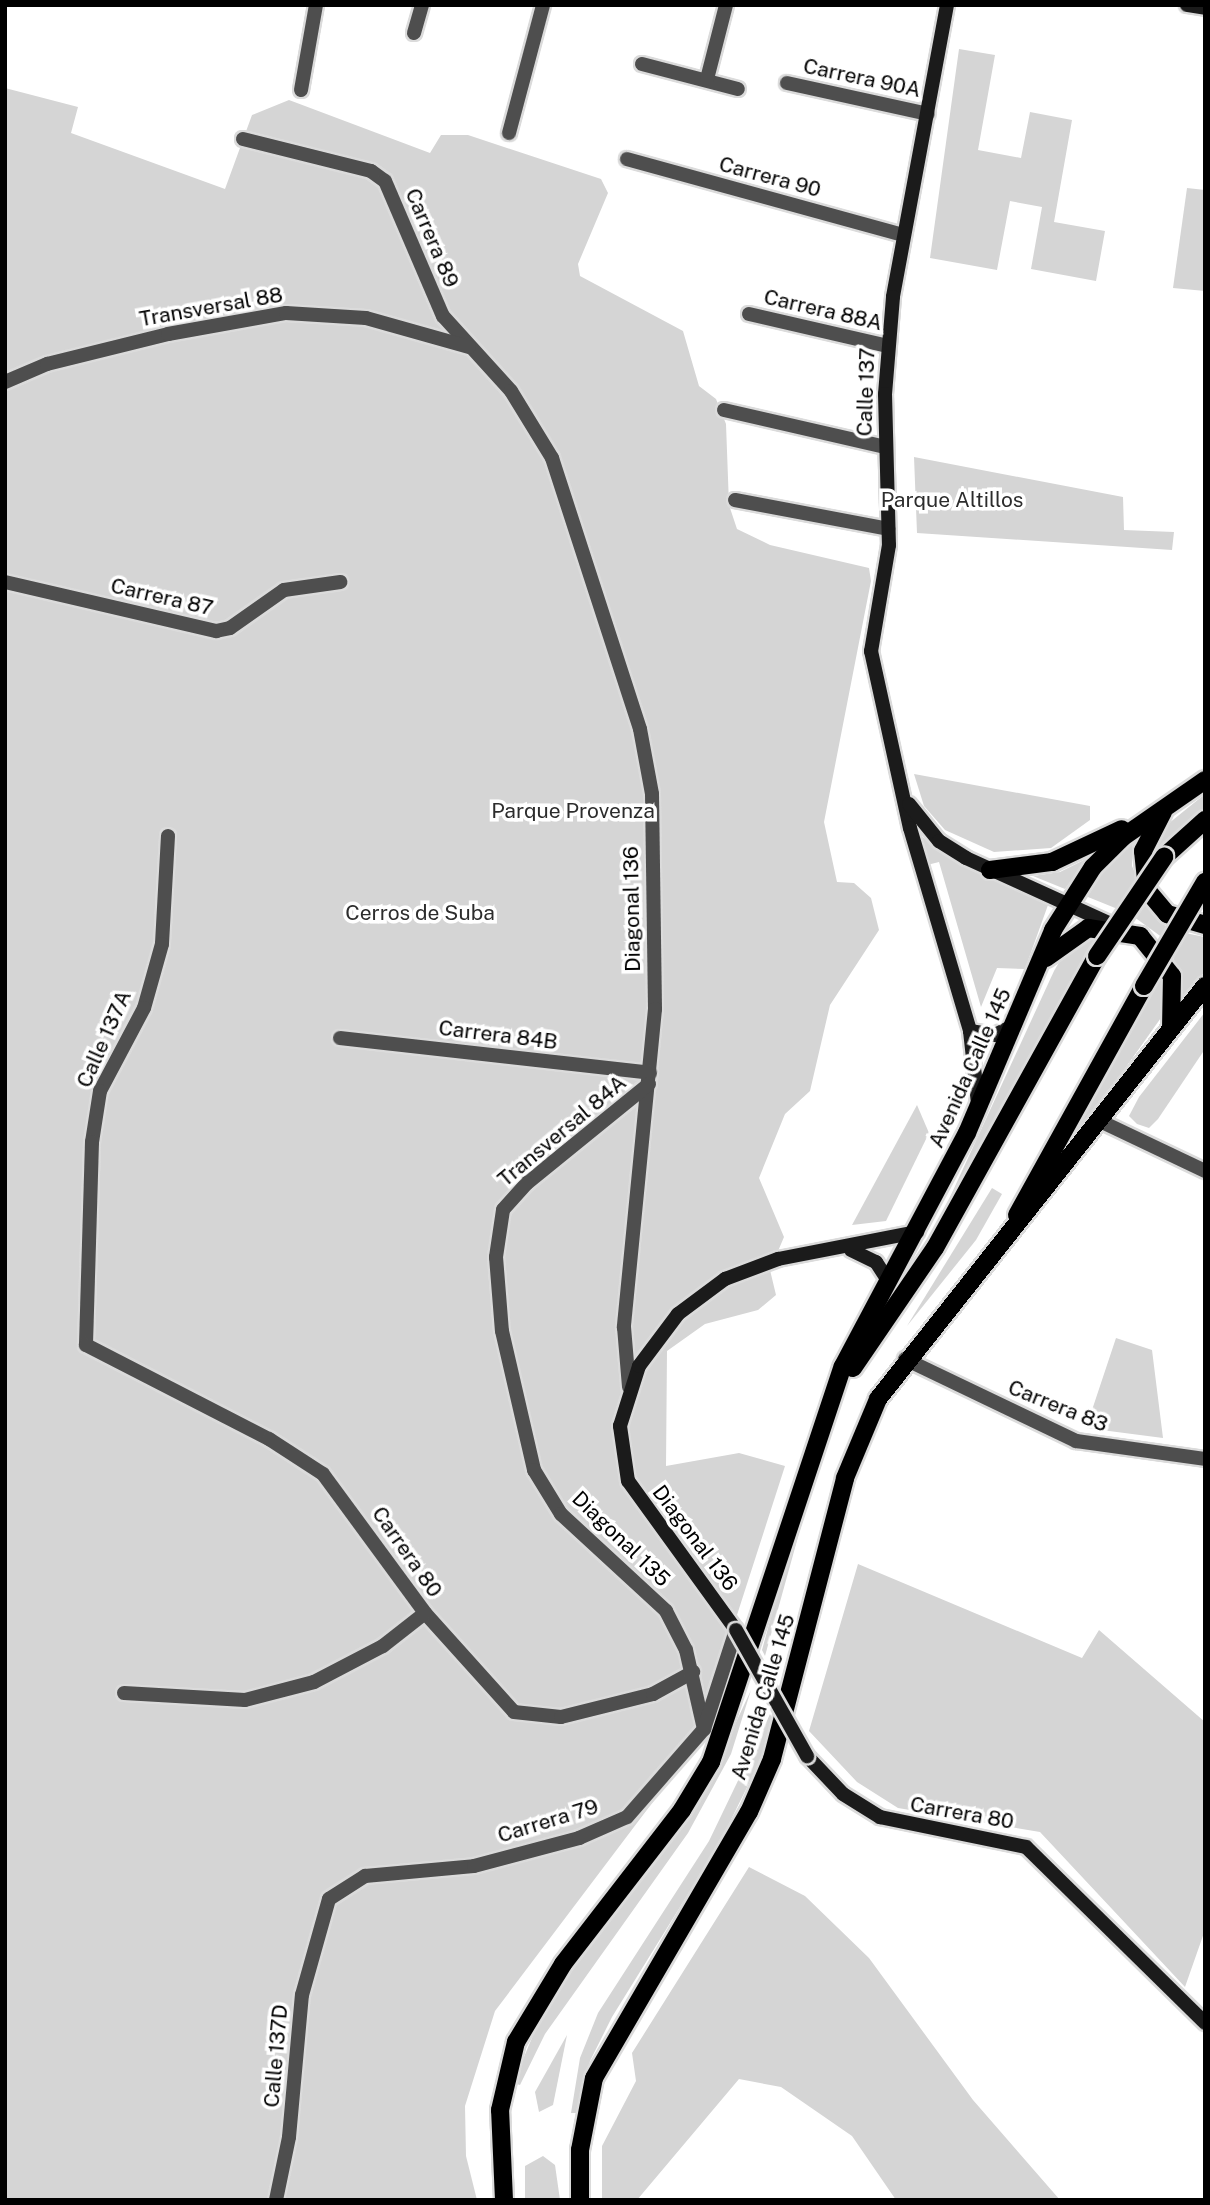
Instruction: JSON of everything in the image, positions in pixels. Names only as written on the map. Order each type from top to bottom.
[{"type":"main road","name":"Avenida Calle 145","points":[[504,2200],[500,2109],[516,2042],[563,1964],[682,1810],[711,1762],[824,1415],[977,1112],[1069,901],[1093,867],[1163,808],[1205,780]]},
{"type":"main road","points":[[990,870],[1052,862],[1163,808]]},
{"type":"main road","points":[[1163,808],[1147,839],[1143,876],[1167,914],[1205,925]]},
{"type":"main road","name":"Avenida Calle 145","points":[[824,1415],[935,1248],[1097,956],[1164,857],[1205,820]]},
{"type":"main road","name":"Avenida Calle 145","points":[[993,1254],[1205,882]]},
{"type":"main road","points":[[1029,993],[1041,965],[1070,936],[1088,928],[1124,930],[1154,947],[1172,976],[1175,1010],[1162,1042]]},
{"type":"main road","name":"Avenida Calle 145","points":[[580,2200],[583,2128],[599,2066],[749,1812],[806,1643],[845,1478],[878,1399],[905,1359],[1102,1122],[1205,986]]},
{"type":"street","points":[[301,90],[316,5]]},
{"type":"street","points":[[414,33],[422,5]]},
{"type":"street","points":[[509,133],[543,5]]},
{"type":"street","points":[[706,79],[726,5]]},
{"type":"street","name":"Calle 137","points":[[947,5],[903,236],[888,346],[885,447],[888,529],[871,659],[898,781],[970,1031],[977,1112]]},
{"type":"street","points":[[1187,5],[1205,8]]},
{"type":"street","points":[[642,64],[738,89]]},
{"type":"street","name":"Carrera 90A","points":[[787,83],[928,114]]},
{"type":"street","name":"Carrera 89","points":[[243,139],[371,171],[385,181],[443,316],[469,347]]},
{"type":"street","name":"Carrera 90","points":[[626,159],[903,236]]},
{"type":"street","name":"Transversal 88","points":[[5,383],[47,364],[167,334],[286,313],[366,318],[469,347]]},
{"type":"street","name":"Carrera 88A","points":[[749,314],[888,346]]},
{"type":"street","name":"Diagonal 136","points":[[469,347],[511,391],[551,458],[640,729],[652,794],[650,1079],[624,1327],[629,1387]]},
{"type":"street","points":[[724,410],[885,447]]},
{"type":"street","points":[[735,500],[888,529]]},
{"type":"street","name":"Carrera 87","points":[[5,582],[216,631],[230,628],[284,590],[341,582]]},
{"type":"street","name":"Calle 137","points":[[898,781],[932,834],[990,870],[1069,901],[1124,930]]},
{"type":"street","name":"Calle 137A","points":[[86,1345],[92,1142],[100,1091],[144,1008],[162,944],[168,836]]},
{"type":"street","points":[[970,1031],[987,1036],[1016,1024]]},
{"type":"street","name":"Carrera 84B","points":[[340,1038],[650,1079]]},
{"type":"street","name":"Transversal 84A","points":[[503,1210],[527,1182],[650,1079]]},
{"type":"street","points":[[1102,1122],[1205,1171]]},
{"type":"street","name":"Diagonal 135","points":[[503,1210],[496,1257],[502,1331],[534,1470],[561,1514],[666,1611],[693,1672],[704,1730]]},
{"type":"street","name":"Diagonal 136","points":[[733,1626],[628,1481],[620,1426],[629,1387],[650,1347],[678,1314],[725,1279],[778,1259],[846,1249],[918,1231]]},
{"type":"street","points":[[846,1249],[867,1255],[889,1282]]},
{"type":"street","name":"Carrera 80","points":[[86,1345],[269,1439],[323,1475],[425,1613],[514,1712],[535,1719],[653,1694],[693,1672]]},
{"type":"street","name":"Carrera 83","points":[[905,1359],[1076,1441],[1205,1459]]},
{"type":"street","points":[[124,1693],[245,1700],[314,1682],[383,1646],[425,1613]]},
{"type":"street","name":"Carrera 80","points":[[733,1626],[807,1756],[843,1794],[880,1817],[1026,1847],[1205,2023]]},
{"type":"street","name":"Carrera 79","points":[[320,1916],[341,1888],[365,1875],[474,1866],[579,1838],[628,1816],[704,1730],[729,1654],[733,1626]]},
{"type":"street","name":"Calle 137D","points":[[276,2200],[289,2137],[302,1996],[320,1916]]},
{"type":"green space","points":[[959,49],[995,55],[978,150],[1021,158],[1030,112],[1072,120],[1054,222],[1105,231],[1096,281],[1031,269],[1042,207],[1010,201],[997,270],[930,258]]},
{"type":"green space","name":"Cerros de Suba","points":[[5,88],[78,107],[71,133],[225,189],[252,115],[289,100],[430,153],[441,135],[468,135],[601,179],[608,193],[578,264],[580,276],[683,331],[699,386],[716,399],[726,424],[729,505],[737,529],[770,545],[869,568],[871,581],[824,822],[837,882],[854,883],[871,898],[879,930],[830,1005],[810,1091],[785,1114],[759,1178],[784,1237],[770,1270],[776,1295],[758,1310],[705,1324],[667,1351],[666,1466],[739,1453],[785,1466],[727,1646],[677,1770],[495,2011],[465,2106],[466,2156],[477,2200],[5,2200]]},
{"type":"green space","points":[[1187,188],[1205,190],[1205,291],[1173,288]]},
{"type":"green space","name":"Parque Altillos","points":[[914,457],[1123,497],[1124,530],[1174,532],[1172,550],[917,533]]},
{"type":"green space","points":[[914,774],[1090,806],[1090,820],[1051,848],[994,852],[945,830],[924,806]]},
{"type":"green space","points":[[1205,794],[1205,810],[1150,859],[1163,828]]},
{"type":"green space","points":[[915,832],[963,865],[1048,905],[1025,969],[997,968],[981,1007],[939,862],[927,865]]},
{"type":"green space","points":[[1133,838],[1132,866],[1152,914],[1170,930],[1205,937],[1205,971],[1181,1006],[1173,953],[1163,938],[1130,914],[1083,895]]},
{"type":"green space","points":[[1088,858],[1065,889],[1033,876],[1060,872]]},
{"type":"green space","points":[[1100,934],[928,1245],[1054,971],[1065,952]]},
{"type":"green space","points":[[1163,973],[1163,1015],[1053,1170]]},
{"type":"green space","points":[[1205,1012],[1205,1049],[1158,1119],[1149,1128],[1137,1124],[1129,1116],[1139,1097]]},
{"type":"green space","points":[[917,1105],[929,1133],[886,1221],[852,1225]]},
{"type":"green space","points":[[992,1188],[1002,1194],[976,1240],[907,1326]]},
{"type":"green space","points":[[1116,1338],[1152,1350],[1163,1438],[1086,1428]]},
{"type":"green space","points":[[817,1448],[821,1454],[765,1656],[762,1650]]},
{"type":"green space","points":[[858,1564],[1082,1658],[1099,1630],[1205,1722],[1205,1930],[1185,1987],[1040,1832],[898,1808],[857,1782],[809,1731]]},
{"type":"green space","points":[[751,1690],[731,1754],[688,1833],[545,2034],[520,2085],[513,2083],[550,1995],[706,1787]]},
{"type":"green space","points":[[770,1714],[775,1724],[719,1844],[612,2017],[590,2061],[578,2113],[571,2113],[580,2058],[598,2013],[709,1841]]},
{"type":"green space","points":[[749,1867],[805,1896],[869,1958],[973,2100],[1060,2200],[896,2200],[852,2136],[781,2087],[739,2079],[637,2200],[602,2200],[602,2146],[636,2081],[632,2053]]},
{"type":"green space","points":[[567,2035],[553,2105],[539,2112],[535,2092]]},
{"type":"green space","points":[[543,2156],[555,2165],[560,2200],[525,2200],[525,2166]]},
{"type":"park label","name":"Parque Provenza","points":[[573,811]]}]
